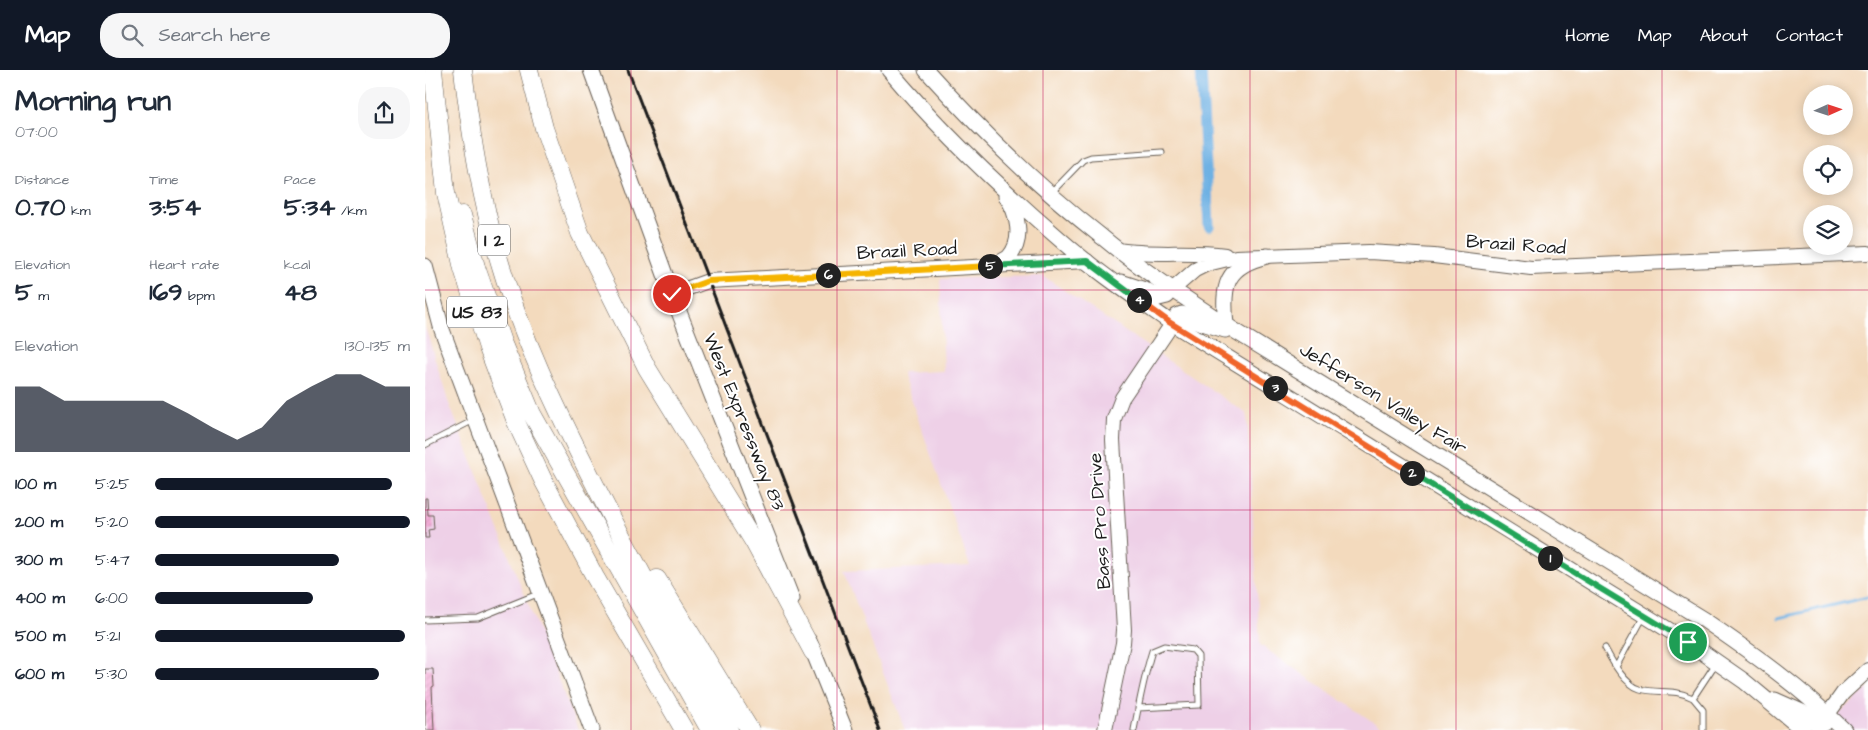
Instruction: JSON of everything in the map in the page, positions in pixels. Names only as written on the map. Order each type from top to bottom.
[{"type":"highway","points":[[433,70],[435,98],[456,192],[476,267],[502,342],[532,414],[710,730]]},
{"type":"highway","name":"I 2","points":[[463,70],[477,163],[493,238],[518,318],[554,403]]},
{"type":"highway","points":[[529,70],[544,128],[580,233],[647,368],[754,542],[813,652]]},
{"type":"highway","name":"US 83","points":[[435,98],[446,194],[463,269],[488,348],[517,424],[543,480],[595,576],[684,730]]},
{"type":"highway","points":[[554,403],[643,577],[729,730]]},
{"type":"highway","points":[[554,403],[641,554],[749,730]]},
{"type":"main road","name":"West Expressway 83","points":[[591,70],[672,294],[845,730]]},
{"type":"main road","points":[[889,70],[948,135],[995,181],[1064,243],[1105,276],[1172,324],[1644,615],[1768,696],[1802,712],[1818,725],[1825,723],[1828,714]]},
{"type":"main road","name":"Jefferson Valley Fair","points":[[926,70],[990,139],[1050,194],[1118,250],[1172,290],[1243,336],[1704,620],[1754,654],[1803,692],[1844,730]]},
{"type":"main road","points":[[995,181],[1010,201],[1018,224],[1018,236],[1014,248],[1008,258],[995,266]]},
{"type":"main road","points":[[1226,325],[1225,296],[1230,277],[1243,264],[1267,256]]},
{"type":"main road","points":[[425,266],[442,330],[592,730]]},
{"type":"main road","points":[[1105,276],[1148,291],[1159,298],[1167,296],[1172,290]]},
{"type":"main road","points":[[1172,324],[1177,316],[1182,314],[1199,322],[1243,336]]},
{"type":"main road","points":[[1744,681],[1803,730]]},
{"type":"street","points":[[1118,250],[1149,254],[1196,253],[1236,257]]},
{"type":"street","name":"Brazil Road","points":[[1172,290],[1190,274],[1207,264],[1236,257],[1360,252],[1401,253],[1531,268],[1868,253]]},
{"type":"street","name":"Brazil Road","points":[[672,294],[708,281],[1087,261]]},
{"type":"street","name":"Bass Pro Drive","points":[[1105,730],[1124,630],[1113,440],[1114,419],[1122,398],[1172,324]]},
{"type":"street","points":[[1828,714],[1843,694],[1868,670]]},
{"type":"lane","points":[[1050,194],[1083,160],[1091,157],[1162,152]]},
{"type":"lane","points":[[425,445],[475,420]]},
{"type":"lane","points":[[425,620],[478,618],[540,593]]},
{"type":"lane","points":[[1616,667],[1644,615]]},
{"type":"lane","points":[[1134,730],[1138,708],[1152,651],[1164,646],[1193,650],[1198,656],[1199,705],[1138,708]]},
{"type":"lane","points":[[1605,648],[1622,675],[1638,689],[1683,693],[1693,698],[1703,710],[1703,730]]},
{"type":"lane","points":[[1693,698],[1717,662]]},
{"type":"shaded area","points":[[1043,276],[1247,414],[1260,645],[1385,730],[905,730],[844,571],[970,566],[902,373],[944,371],[940,279]]},
{"type":"shaded area","points":[[425,327],[448,401],[578,730],[425,730]]},
{"type":"shaded area","points":[[1868,688],[1868,730],[1821,730]]},
{"type":"building","points":[[425,498],[427,498],[428,515],[433,515],[434,529],[428,530],[429,538],[425,538]]},
{"type":"building","points":[[425,669],[433,669],[434,730],[425,730]]},
{"type":"waterway","points":[[1201,70],[1209,226]]},
{"type":"waterway","points":[[1779,618],[1868,597]]},
{"type":"railway","points":[[628,70],[880,730]]},
{"type":"route","points":[[672,294],[708,281],[1087,261],[1169,322],[1688,642]]}]
